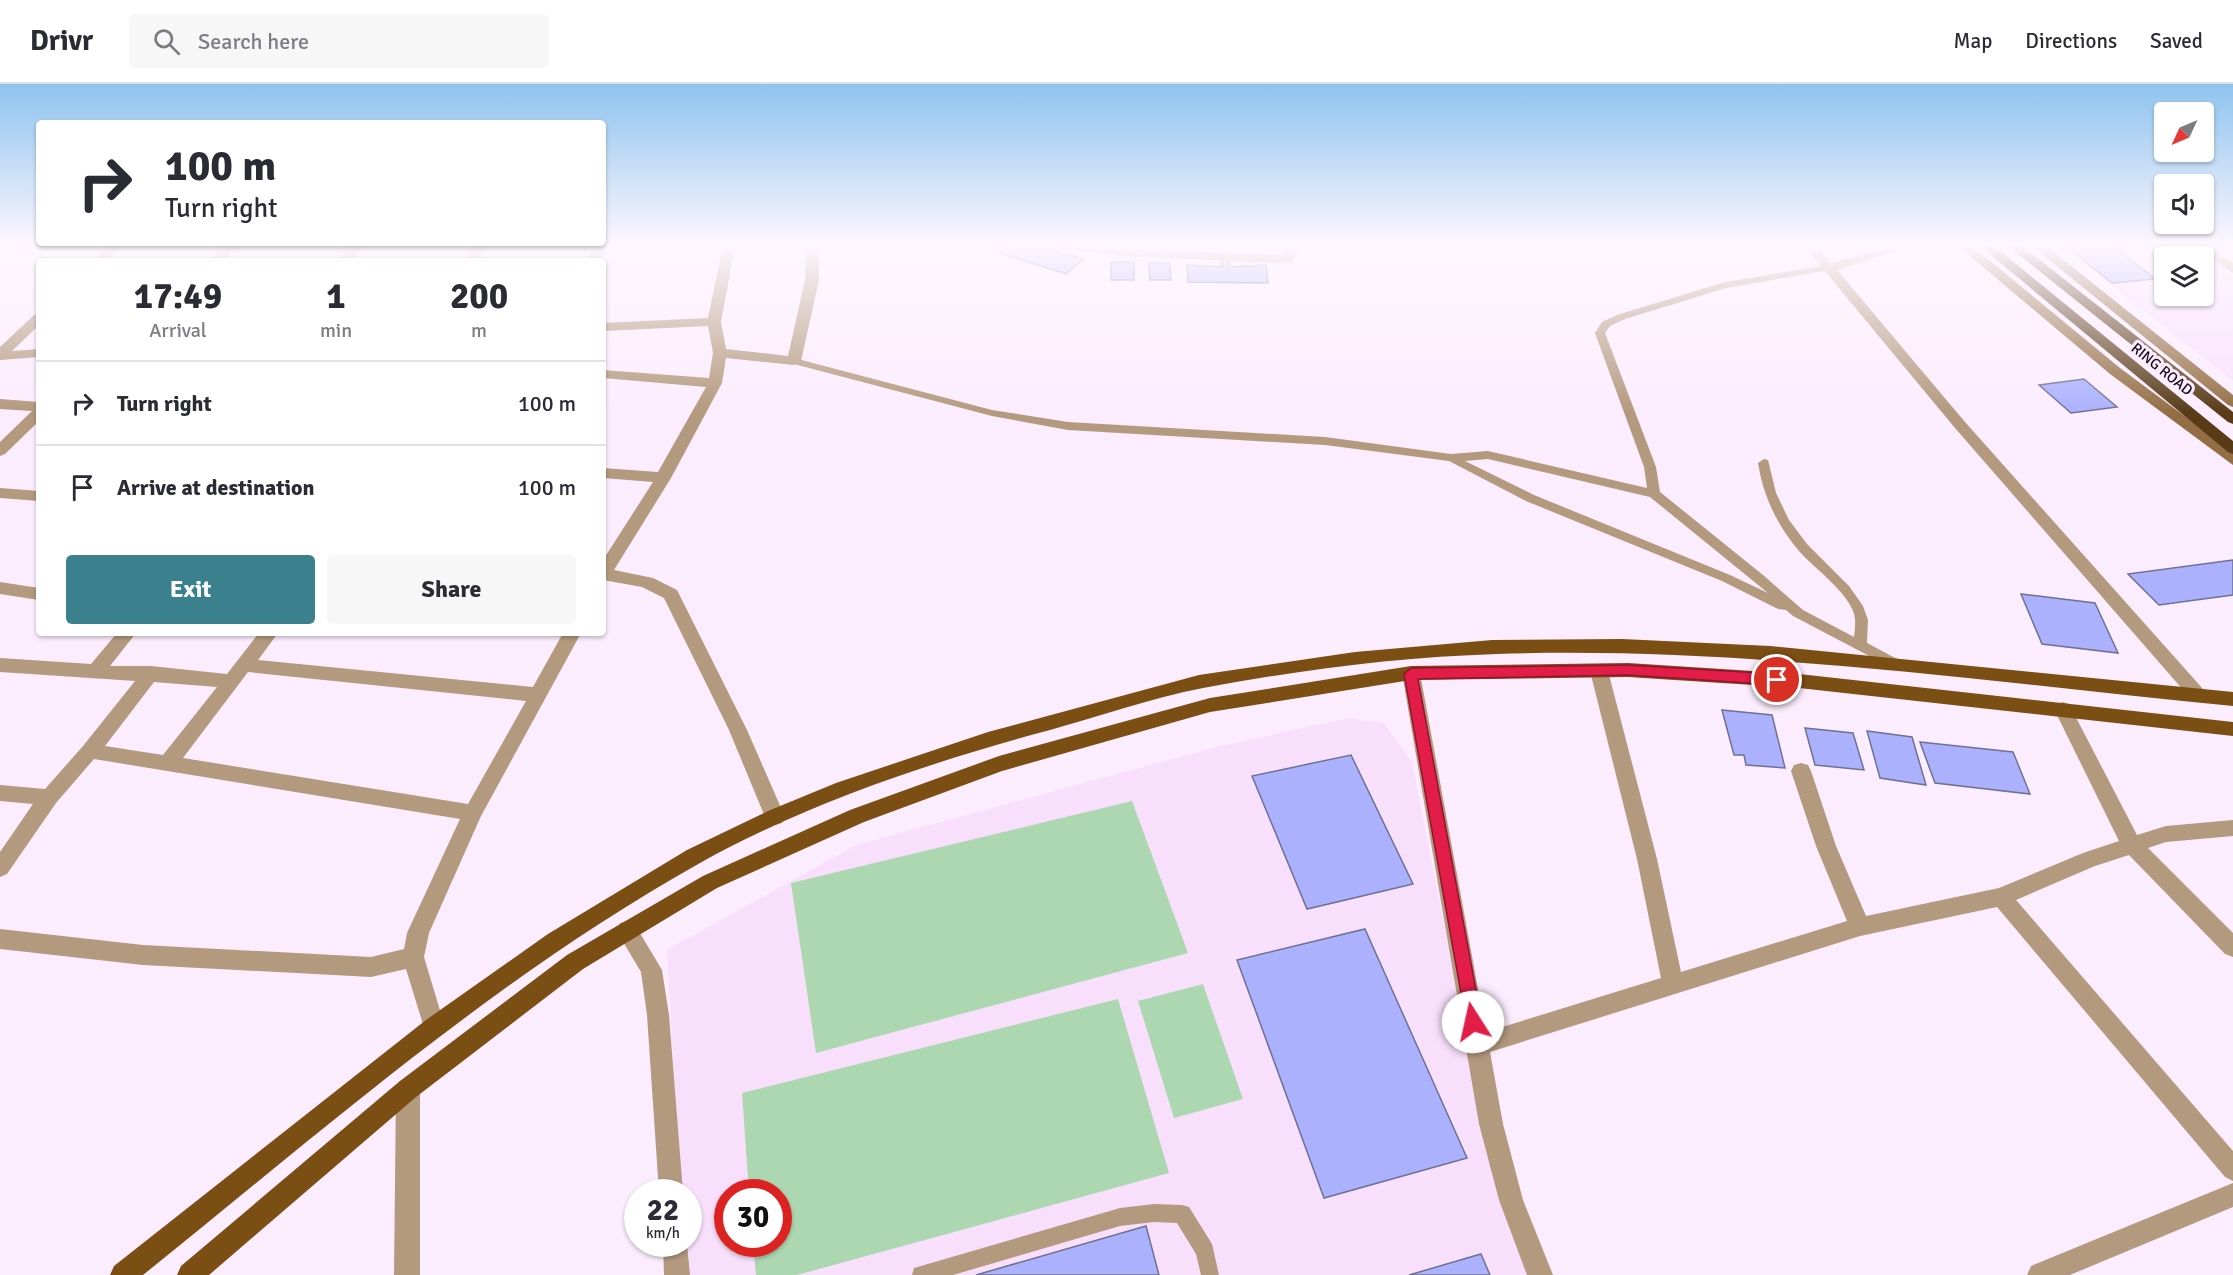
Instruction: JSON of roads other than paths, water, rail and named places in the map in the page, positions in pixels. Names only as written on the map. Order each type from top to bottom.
[{"type":"highway","name":"RING ROAD","points":[[2054,302],[2233,449]]},
{"type":"highway","name":"RING ROAD","points":[[2084,302],[2233,419]]},
{"type":"main road","points":[[123,1275],[434,1027],[575,928],[694,856],[775,817],[843,789],[988,739],[1199,682],[1355,659],[1492,647],[1622,646],[1770,653],[2233,699]]},
{"type":"main road","points":[[1492,647],[1502,672]]},
{"type":"main road","points":[[190,1275],[408,1089],[575,962],[710,882],[857,816],[999,764],[1210,705],[1411,674],[1599,671],[1799,681],[2233,729]]},
{"type":"street","points":[[606,569],[663,478],[715,383],[720,353],[714,322],[718,302]]},
{"type":"street","points":[[720,353],[794,361],[807,302]]},
{"type":"street","points":[[1856,302],[1960,424],[2197,694]]},
{"type":"street","points":[[2031,302],[2115,371],[2233,460]]},
{"type":"street","points":[[2107,302],[2233,402]]},
{"type":"street","points":[[0,355],[36,321]]},
{"type":"street","points":[[606,327],[714,322]]},
{"type":"street","points":[[0,355],[36,353]]},
{"type":"street","points":[[606,374],[715,383]]},
{"type":"street","points":[[0,404],[36,407]]},
{"type":"street","points":[[0,451],[36,416]]},
{"type":"street","points":[[606,473],[663,478]]},
{"type":"street","points":[[0,493],[36,496]]},
{"type":"street","points":[[606,574],[639,579],[658,585],[671,594],[738,730],[775,817]]},
{"type":"street","points":[[0,588],[36,594]]},
{"type":"street","points":[[94,673],[124,636]]},
{"type":"street","points":[[168,763],[266,636]]},
{"type":"street","points":[[434,1027],[413,957],[418,933],[473,813],[570,636]]},
{"type":"street","points":[[0,665],[230,681]]},
{"type":"street","points":[[242,665],[540,695]]},
{"type":"street","points":[[1599,671],[1647,859],[1673,984]]},
{"type":"street","points":[[0,868],[49,797],[90,751],[151,674]]},
{"type":"street","points":[[1411,674],[1491,1124],[1511,1200],[1540,1275]]},
{"type":"street","points":[[2063,709],[2131,844],[2233,947]]},
{"type":"street","points":[[90,751],[473,813]]},
{"type":"street","points":[[1801,771],[1826,846],[1860,927]]},
{"type":"street","points":[[0,793],[49,797]]},
{"type":"street","points":[[1477,1045],[1860,927],[2001,897],[2131,844],[2166,834],[2233,828]]},
{"type":"street","points":[[2001,897],[2233,1169]]},
{"type":"street","points":[[627,930],[651,970],[656,1004],[670,1179]]},
{"type":"street","points":[[0,941],[143,955],[371,967],[413,957]]},
{"type":"street","points":[[407,1275],[408,1089]]},
{"type":"street","points":[[2040,1275],[2233,1196]]},
{"type":"street","points":[[676,1257],[677,1275]]},
{"type":"lane","points":[[1654,494],[1650,467],[1600,333],[1606,324],[1621,316],[1669,302]]},
{"type":"lane","points":[[794,361],[969,407],[1068,426],[1325,441],[1451,458],[1488,455],[1654,494],[1798,613]]},
{"type":"lane","points":[[1451,458],[1530,498],[1726,578],[1894,664]]},
{"type":"lane","points":[[1764,463],[1765,482],[1772,501],[1792,534],[1847,593],[1860,614],[1860,645]]},
{"type":"lane","points":[[921,1275],[1120,1217],[1154,1213],[1182,1214],[1205,1251],[1210,1275]]}]
